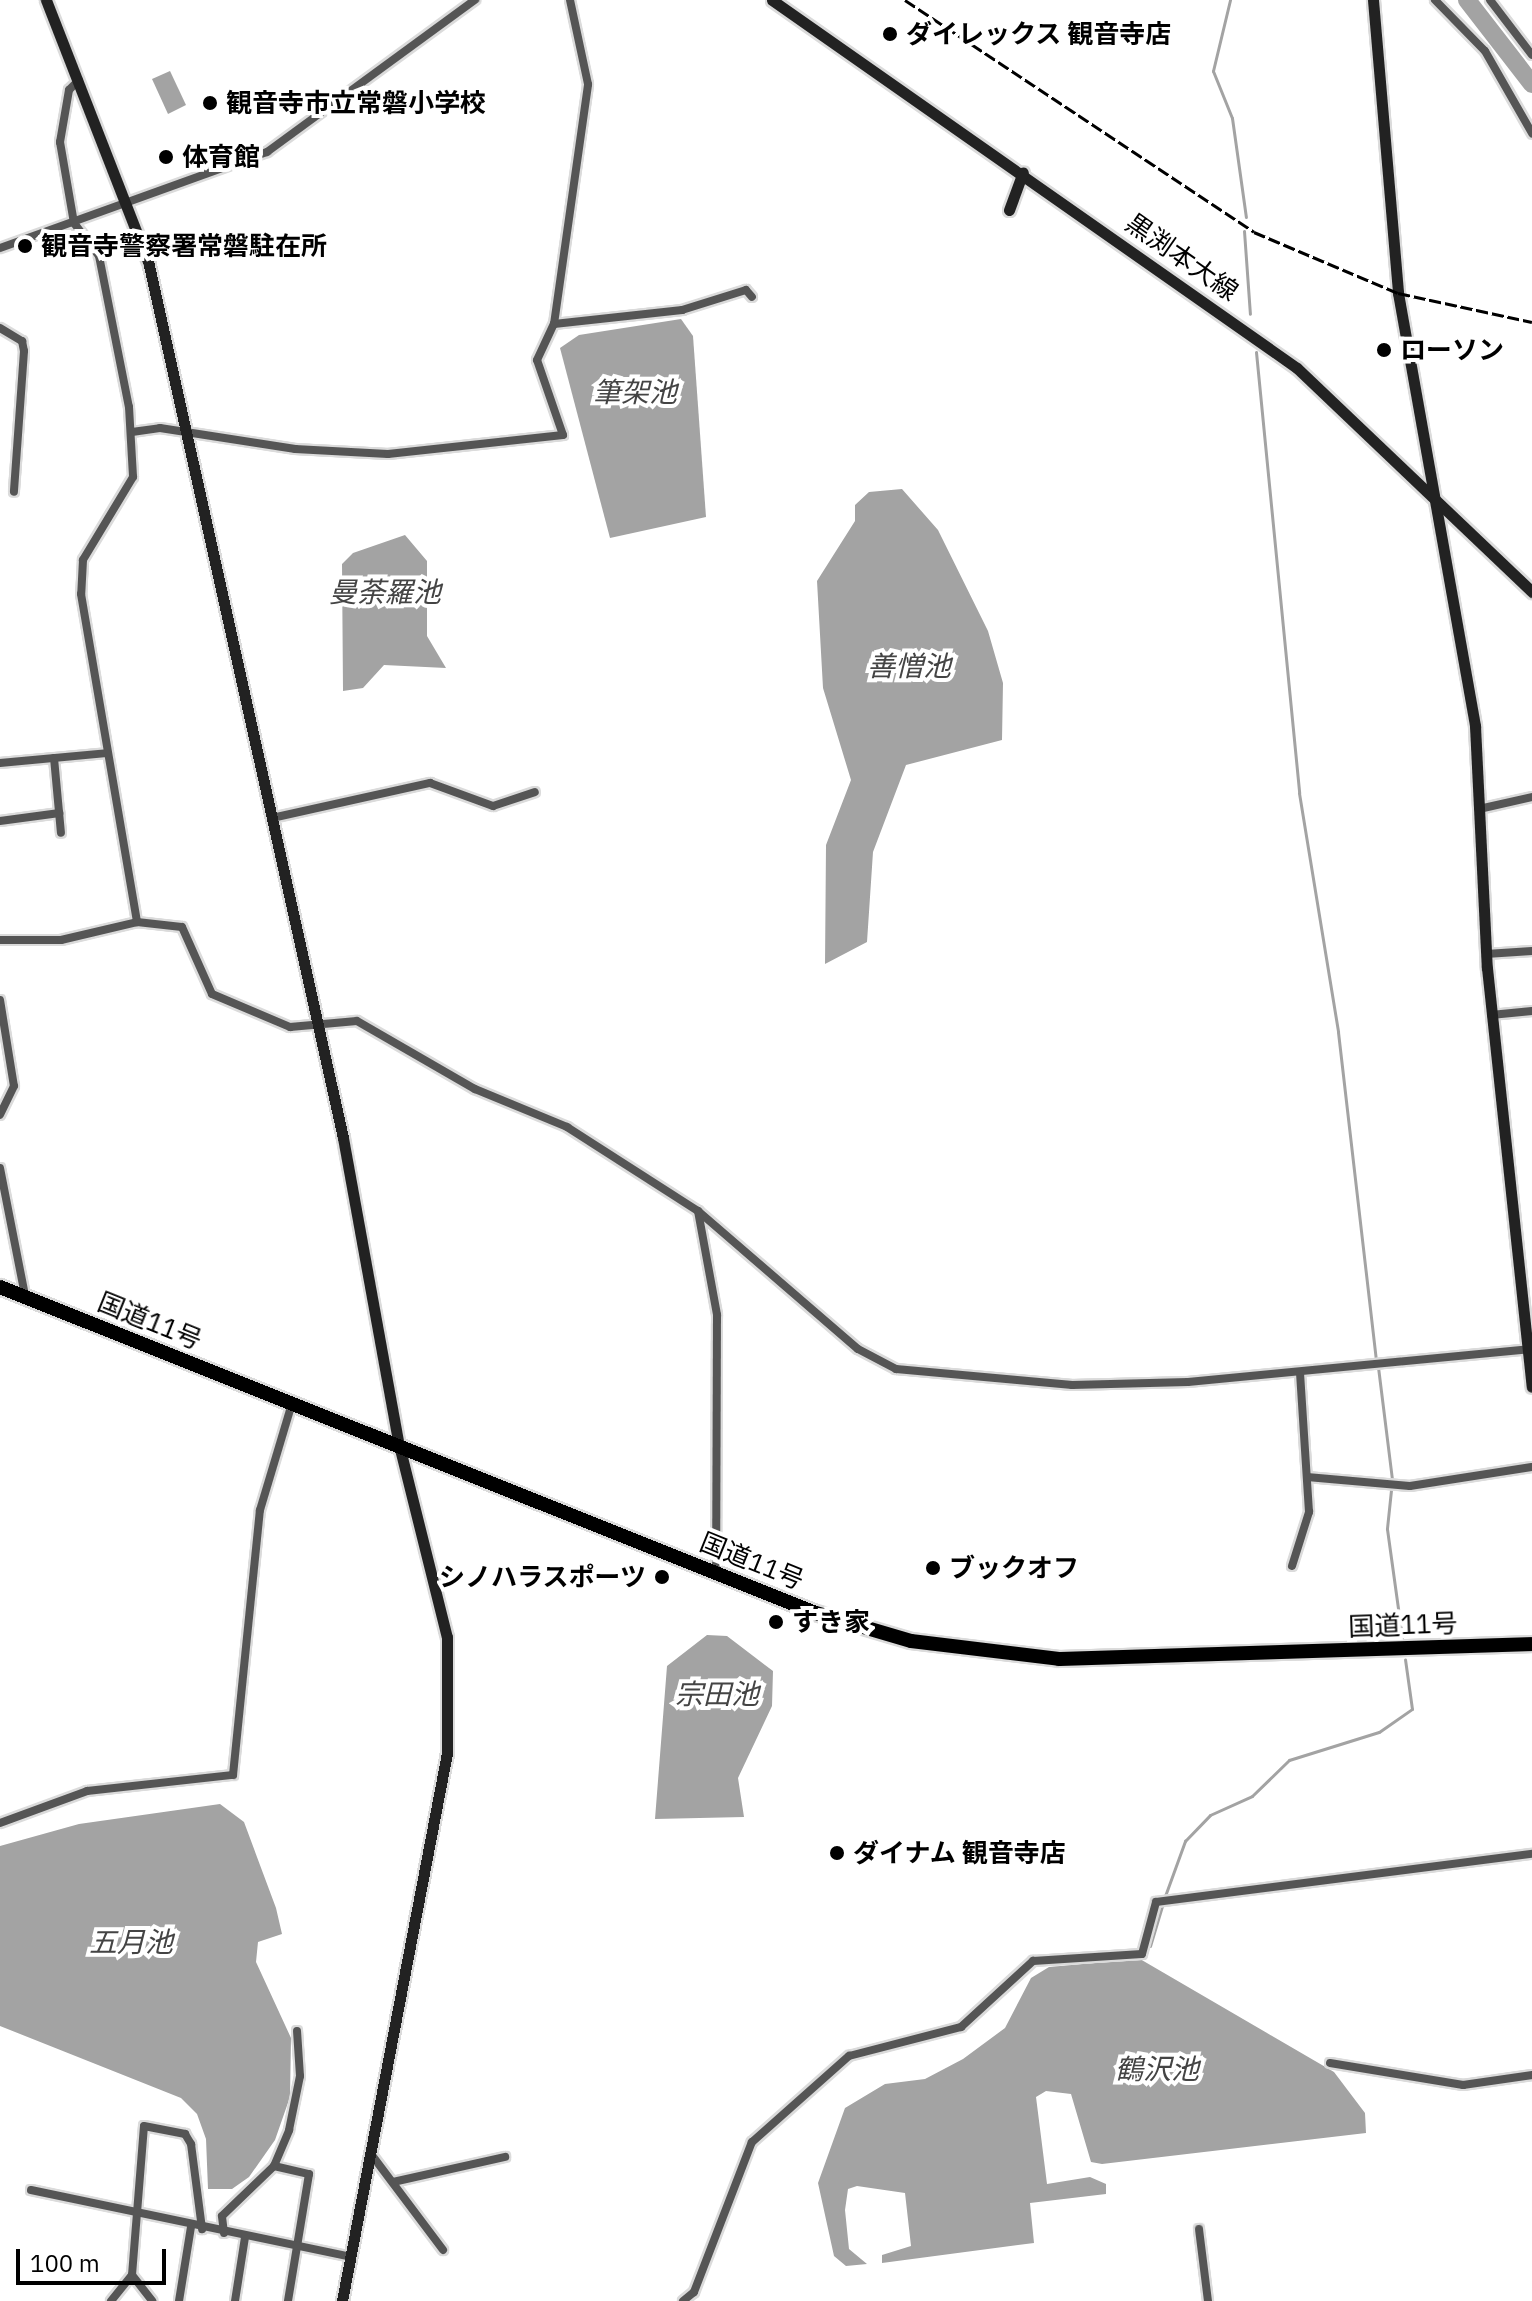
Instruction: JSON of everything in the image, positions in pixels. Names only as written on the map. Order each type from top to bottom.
[{"type":"highway","name":"国道11号","points":[[0,1287],[854,1626],[1009,1656],[1532,1644]]},
{"type":"street","points":[[0,248],[130,204],[267,152],[475,0]]},
{"type":"street","points":[[132,432],[160,428],[188,435],[388,454],[563,435],[537,360],[554,324],[588,84],[570,0]]},
{"type":"street","name":"黒渕本大線","points":[[772,0],[1023,172],[1297,368],[1432,492],[1532,592]]},
{"type":"street","points":[[1373,0],[1398,293],[1432,492],[1466,652],[1491,1015],[1532,1387]]},
{"type":"street","points":[[1435,0],[1485,51],[1532,133]]},
{"type":"street","points":[[1490,0],[1532,55]]},
{"type":"street","points":[[49,2],[130,204],[188,435],[318,1023],[399,1445],[438,1587],[450,1722],[342,2301]]},
{"type":"street","points":[[79,79],[69,90],[60,142],[74,223],[99,256],[132,432],[130,484],[82,566],[107,753],[137,922]]},
{"type":"street","points":[[1009,210],[1023,172]]},
{"type":"street","points":[[554,324],[682,310],[746,290],[752,297]]},
{"type":"street","points":[[0,328],[22,341],[24,351],[14,492]]},
{"type":"street","points":[[0,763],[107,753]]},
{"type":"street","points":[[54,758],[61,833]]},
{"type":"street","points":[[272,818],[430,783],[493,806],[535,792]]},
{"type":"street","points":[[1479,809],[1532,797]]},
{"type":"street","points":[[0,821],[59,813]]},
{"type":"street","points":[[0,940],[61,940],[137,922],[182,927],[212,994],[290,1027],[357,1021],[475,1089],[580,1134],[698,1211],[858,1349],[911,1373],[1072,1385],[1300,1372],[1528,1349]]},
{"type":"street","points":[[1486,954],[1532,951]]},
{"type":"street","points":[[0,1000],[14,1086],[0,1115]]},
{"type":"street","points":[[1491,1015],[1532,1011]]},
{"type":"street","points":[[0,1168],[25,1297]]},
{"type":"street","points":[[698,1211],[717,1315],[716,1572]]},
{"type":"street","points":[[1292,1566],[1308,1529],[1300,1372]]},
{"type":"street","points":[[0,1823],[87,1791],[233,1775],[260,1510],[292,1403]]},
{"type":"street","points":[[1307,1477],[1410,1486],[1532,1467]]},
{"type":"street","points":[[683,2301],[694,2292],[752,2142],[849,2056],[961,2027],[1033,1961],[1142,1954],[1156,1902],[1532,1854]]},
{"type":"street","points":[[224,2233],[222,2216],[274,2166],[297,2095],[297,2031]]},
{"type":"street","points":[[1330,2063],[1463,2085],[1532,2075]]},
{"type":"street","points":[[111,2301],[132,2275],[144,2126],[185,2134],[202,2229]]},
{"type":"street","points":[[371,2154],[443,2250]]},
{"type":"street","points":[[393,2182],[505,2157]]},
{"type":"street","points":[[274,2166],[309,2174],[288,2301]]},
{"type":"street","points":[[31,2190],[136,2216],[351,2257]]},
{"type":"street","points":[[179,2301],[191,2227]]},
{"type":"street","points":[[1199,2229],[1208,2301]]},
{"type":"street","points":[[235,2301],[245,2237]]},
{"type":"street","points":[[132,2275],[152,2301]]},
{"type":"water","points":[[170,71],[186,105],[168,114],[152,79]]},
{"type":"water","name":"筆架池","points":[[681,319],[693,336],[706,517],[610,538],[560,348],[579,335]]},
{"type":"water","name":"善憎池","points":[[902,489],[938,530],[988,631],[1003,683],[1002,740],[906,765],[873,852],[867,942],[825,964],[826,845],[851,780],[823,688],[817,581],[855,521],[855,505],[869,492]]},
{"type":"water","name":"曼荼羅池","points":[[405,535],[427,561],[427,636],[446,668],[384,665],[363,688],[343,691],[342,564],[353,553]]},
{"type":"water","name":"宗田池","points":[[707,1635],[727,1636],[773,1671],[772,1706],[738,1778],[744,1817],[655,1819],[667,1666]]},
{"type":"water","name":"五月池","points":[[220,1804],[244,1822],[276,1908],[282,1934],[258,1942],[256,1962],[291,2038],[290,2097],[275,2140],[249,2177],[232,2189],[208,2189],[206,2139],[197,2114],[181,2098],[0,2026],[0,1846],[79,1824]]},
{"type":"water","name":"鶴沢池","points":[[1140,1959],[1334,2072],[1365,2113],[1366,2133],[1102,2164],[1091,2162],[1071,2094],[1046,2091],[1036,2097],[1047,2184],[1090,2177],[1106,2184],[1106,2194],[1030,2203],[1034,2243],[882,2263],[882,2255],[911,2246],[905,2193],[857,2186],[848,2189],[845,2210],[849,2249],[867,2264],[846,2266],[834,2256],[818,2183],[845,2108],[885,2084],[925,2079],[963,2059],[1005,2028],[1031,1978],[1049,1967]]},
{"type":"waterway","points":[[1230,0],[1213,71],[1232,118],[1246,217]]},
{"type":"waterway","points":[[1467,0],[1532,84]]},
{"type":"waterway","points":[[1244,231],[1250,314]]},
{"type":"waterway","points":[[1256,352],[1299,793],[1338,1032],[1376,1358]]},
{"type":"waterway","points":[[1378,1367],[1392,1480]]},
{"type":"waterway","points":[[1391,1490],[1387,1529],[1402,1637]]},
{"type":"waterway","points":[[1165,1896],[1185,1841],[1210,1815],[1252,1796],[1289,1760],[1379,1732],[1412,1709],[1405,1659]]},
{"type":"waterway","points":[[1150,1946],[1162,1906]]},
{"type":"railway","points":[[905,0],[1254,232],[1398,293],[1532,322]]},
{"type":"place","name":"ダイレックス 観音寺店","points":[[890,34]]},
{"type":"place","name":"観音寺市立常磐小学校","points":[[210,103]]},
{"type":"place","name":"体育館","points":[[166,157]]},
{"type":"place","name":"観音寺警察署常磐駐在所","points":[[25,246]]},
{"type":"place","name":"ローソン","points":[[1384,350]]},
{"type":"place","name":"ブックオフ","points":[[933,1568]]},
{"type":"place","name":"シノハラスポーツ","points":[[662,1577]]},
{"type":"place","name":"すき家","points":[[776,1622]]},
{"type":"place","name":"ダイナム 観音寺店","points":[[837,1853]]}]
